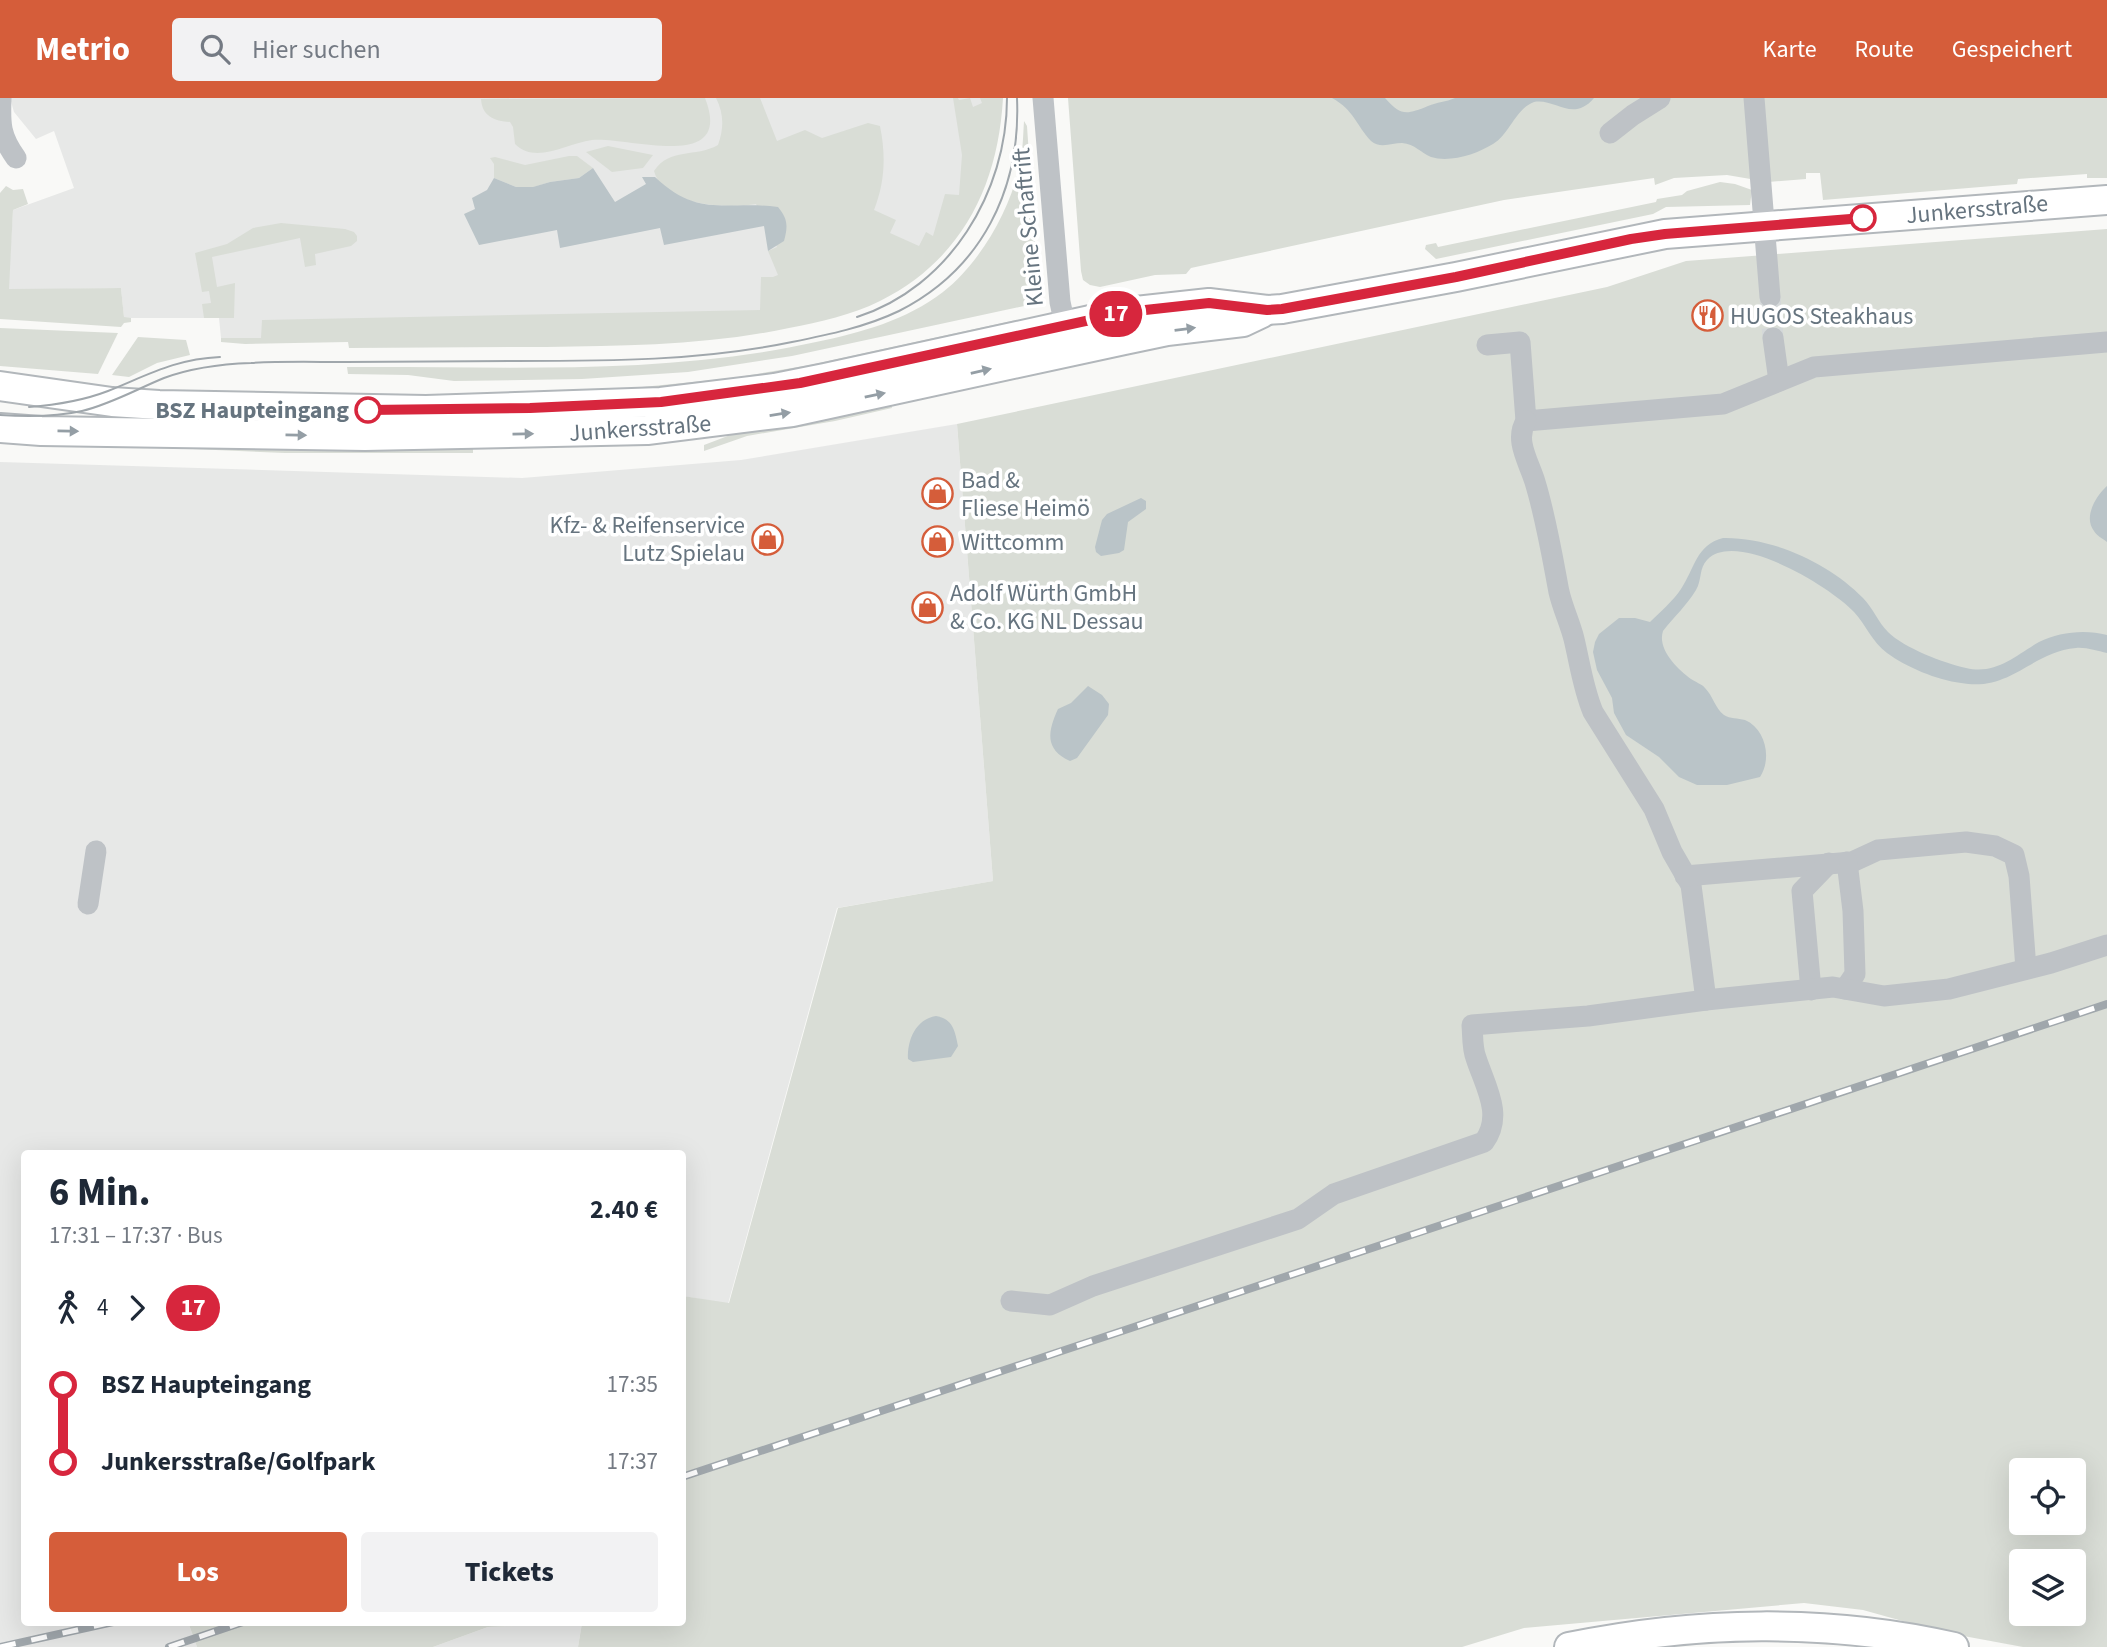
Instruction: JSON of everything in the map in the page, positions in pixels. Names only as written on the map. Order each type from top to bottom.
[{"type":"main road","name":"Junkersstraße","points":[[0,428],[365,436],[647,430],[792,412],[1067,338],[1127,312],[1195,304],[1267,310],[1456,277],[1665,234],[2107,200]]},
{"type":"main road","name":"Junkersstraße","points":[[0,386],[112,402],[236,408],[426,410],[622,405],[775,388],[1067,338]]},
{"type":"main road","points":[[1569,1647],[1656,1640],[1707,1628],[1806,1627],[1886,1635],[1954,1647]]},
{"type":"street","points":[[1,98],[1,130],[6,144],[16,158]]},
{"type":"street","name":"Kleine Schaftrift","points":[[1043,98],[1060,300],[1067,338]]},
{"type":"street","points":[[1610,134],[1660,98]]},
{"type":"street","points":[[1754,98],[1770,297]]},
{"type":"street","points":[[1773,338],[1779,381]]},
{"type":"street","points":[[1487,345],[1520,342],[1526,421],[1521,430],[1520,443],[1527,456],[1539,497],[1586,695],[1593,712],[1654,809],[1672,852],[1691,885],[1706,1000]]},
{"type":"street","points":[[1526,421],[1723,404],[1814,367],[2107,342]]},
{"type":"street","points":[[1685,876],[1838,863],[1878,850],[1965,842],[1995,846],[2014,855],[2019,876],[2026,970]]},
{"type":"street","points":[[88,904],[96,851]]},
{"type":"street","points":[[1838,863],[1853,911],[1855,974],[1845,989]]},
{"type":"street","points":[[1811,989],[1802,891],[1838,863]]},
{"type":"street","points":[[1011,1301],[1050,1305],[1105,1282],[1298,1219],[1334,1194],[1484,1142],[1492,1131],[1493,1102],[1474,1055],[1472,1025],[1588,1016],[1833,987],[1884,996],[1949,989],[2026,970],[2107,945]]},
{"type":"shaded area","points":[[10,98],[997,98],[990,141],[928,254],[826,308],[359,339],[221,338],[219,318],[124,318],[121,288],[8,290],[13,210],[74,188],[54,131],[36,139],[14,112]]},
{"type":"shaded area","points":[[705,98],[710,121],[705,136],[692,144],[673,146],[592,140],[542,153],[523,150],[515,144],[510,122],[486,113],[481,99]]},
{"type":"shaded area","points":[[716,98],[760,98],[777,141],[805,130],[822,138],[868,123],[880,126],[883,169],[874,210],[896,220],[890,233],[919,246],[926,232],[933,236],[945,194],[959,195],[962,155],[953,98],[970,98],[973,107],[982,103],[980,98],[1003,98],[1000,130],[984,190],[954,242],[909,284],[880,301],[847,314],[759,334],[637,345],[349,348],[348,342],[221,342],[221,338],[261,338],[262,320],[760,310],[761,277],[778,275],[768,251],[777,247],[756,204],[713,205],[683,198],[660,183],[654,171],[660,164],[675,156],[718,145],[722,121]]},
{"type":"shaded area","points":[[1068,98],[2107,98],[2107,178],[2087,178],[2087,174],[2018,179],[2017,184],[1823,200],[1820,173],[1806,173],[1806,179],[1768,182],[1727,175],[1674,178],[1655,185],[1654,178],[1504,200],[1191,268],[1186,274],[1155,275],[1100,287],[1083,280],[1081,271]]},
{"type":"shaded area","points":[[1332,98],[1385,98],[1400,111],[1409,112],[1455,98],[1594,98],[1579,109],[1534,102],[1522,110],[1493,144],[1471,154],[1438,159],[1407,144],[1382,145],[1371,141],[1345,108]]},
{"type":"shaded area","points":[[1024,121],[1027,126],[1038,290],[1034,301],[1029,305],[792,356],[688,372],[582,379],[454,381],[408,375],[348,374],[347,367],[583,367],[700,360],[816,342],[883,324],[929,302],[943,292],[969,267],[980,252],[1000,219],[1014,185],[1021,156]]},
{"type":"shaded area","points":[[608,146],[653,155],[643,168],[612,172],[586,152]]},
{"type":"shaded area","points":[[577,156],[593,168],[579,178],[534,187],[516,187],[494,178],[494,164],[490,158],[525,165]]},
{"type":"shaded area","points":[[593,168],[615,202],[646,184],[642,177],[655,177],[671,190],[700,203],[778,207],[786,223],[784,241],[768,251],[764,226],[664,245],[660,228],[560,248],[557,230],[479,245],[464,214],[475,209],[472,198],[487,190],[494,178],[516,187],[533,187],[579,178]]},
{"type":"shaded area","points":[[1720,182],[1752,190],[1750,205],[1666,207],[1653,214],[1436,259],[1425,249],[1426,245],[1436,243],[1438,247],[1656,202],[1657,199],[1682,195],[1687,191]]},
{"type":"shaded area","points":[[6,186],[13,190],[23,189],[28,204],[13,210],[9,289],[121,288],[124,317],[131,318],[131,322],[124,323],[121,327],[0,319],[0,193]]},
{"type":"shaded area","points":[[281,223],[345,229],[354,232],[357,241],[351,246],[315,254],[316,265],[305,267],[300,238],[212,257],[217,287],[235,283],[234,318],[204,318],[202,304],[211,303],[209,291],[202,292],[195,253],[227,244],[253,228]]},
{"type":"shaded area","points":[[2107,229],[2107,1647],[2023,1647],[1942,1632],[1863,1610],[1804,1603],[1524,1628],[1462,1647],[578,1647],[582,1626],[686,1626],[686,1296],[729,1303],[838,908],[993,881],[957,424],[1607,287],[1686,261]]},
{"type":"shaded area","points":[[1016,320],[1017,324],[811,370],[672,391],[495,398],[496,393],[622,389],[733,378],[810,365]]},
{"type":"shaded area","points":[[0,328],[118,333],[98,374],[0,366]]},
{"type":"shaded area","points":[[138,337],[186,340],[190,355],[157,363],[129,377],[112,375]]},
{"type":"shaded area","points":[[891,403],[892,408],[747,436],[704,451],[704,445],[733,434]]},
{"type":"shaded area","points":[[957,424],[993,881],[837,908],[728,1304],[686,1297],[686,1150],[21,1150],[21,1626],[189,1626],[197,1647],[0,1647],[0,462],[522,478],[741,460]]},
{"type":"shaded area","points":[[54,443],[473,447],[473,453],[285,453]]},
{"type":"shaded area","points":[[2107,486],[2107,542],[2095,532],[2090,513],[2095,501]]},
{"type":"shaded area","points":[[1141,498],[1146,501],[1146,509],[1128,522],[1124,550],[1101,556],[1095,547],[1102,520],[1107,514]]},
{"type":"shaded area","points":[[1723,538],[1780,547],[1817,563],[1863,598],[1884,628],[1895,638],[1925,654],[1957,666],[1977,669],[1996,667],[2039,642],[2072,632],[2107,635],[2107,653],[2080,648],[2060,651],[1994,682],[1978,684],[1942,679],[1912,668],[1887,653],[1877,644],[1854,612],[1805,576],[1760,556],[1721,552],[1704,563],[1696,590],[1663,631],[1663,645],[1674,664],[1704,687],[1724,715],[1745,720],[1758,730],[1765,745],[1766,762],[1760,777],[1727,785],[1697,785],[1679,777],[1659,757],[1626,735],[1614,713],[1612,698],[1597,670],[1593,652],[1599,634],[1619,618],[1650,622],[1678,593],[1697,558],[1707,546]]},
{"type":"shaded area","points":[[1088,686],[1102,695],[1109,704],[1108,715],[1077,758],[1070,761],[1052,745],[1052,725],[1058,709],[1071,703]]},
{"type":"shaded area","points":[[936,1016],[950,1023],[958,1046],[951,1057],[913,1062],[908,1059],[908,1052],[914,1032],[923,1021]]},
{"type":"shaded area","points":[[189,1626],[512,1626],[488,1627],[433,1647],[197,1647]]},
{"type":"shaded area","points":[[582,1626],[578,1647],[433,1647],[488,1627]]},
{"type":"tunnel","points":[[1770,297],[1773,338]]},
{"type":"tram line","points":[[857,317],[890,303],[920,283],[945,259],[967,232],[984,201],[997,168],[1007,98]]},
{"type":"tram line","points":[[0,415],[41,416],[82,411],[174,375],[229,364],[654,359],[758,348],[860,326],[899,311],[928,294],[953,273],[974,249],[991,223],[1012,164],[1017,98]]},
{"type":"tram line","points":[[29,407],[88,397],[175,364],[220,357]]},
{"type":"railway","points":[[686,1476],[2107,1004]]},
{"type":"railway","points":[[0,1647],[95,1626]]},
{"type":"railway","points":[[169,1647],[231,1626]]},
{"type":"bus line","name":"17","points":[[368,410],[596,406],[716,396],[825,378],[1127,312],[1209,303],[1267,310],[1282,309],[1456,277],[1631,239],[1863,218]]},
{"type":"place","name":"HUGOS Steakhaus","points":[[1707,316]]},
{"type":"place","name":"BSZ Haupteingang","points":[[368,410]]},
{"type":"place","name":"Bad & Fliese Heimö","points":[[938,494]]},
{"type":"place","name":"Kfz- & Reifenservice Lutz Spielau","points":[[768,539]]},
{"type":"place","name":"Wittcomm","points":[[938,542]]},
{"type":"place","name":"Adolf Würth GmbH & Co. KG NL Dessau","points":[[927,607]]}]
